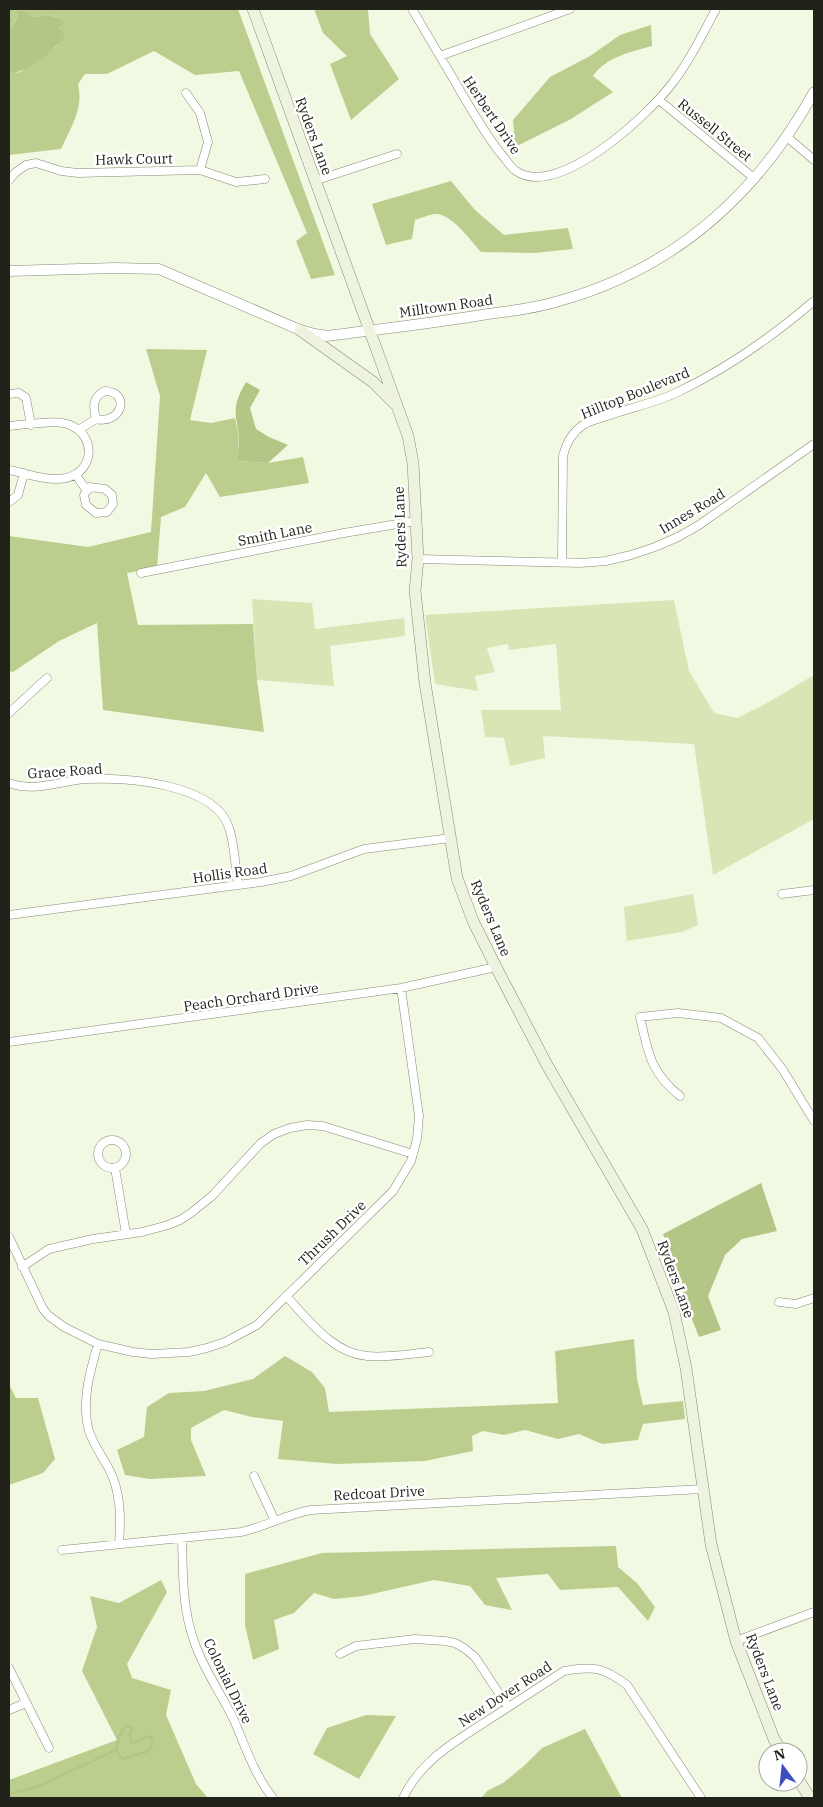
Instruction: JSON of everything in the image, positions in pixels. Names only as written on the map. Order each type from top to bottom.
[{"type":"main road","name":"Ryders Lane","points":[[252,9],[351,281],[371,330],[408,436],[413,464],[418,559],[416,591],[425,683],[458,878],[473,921],[496,967],[548,1065],[642,1229],[674,1312],[686,1368],[711,1544],[736,1641],[776,1742]]},
{"type":"main road","points":[[300,330],[373,382],[397,406]]},
{"type":"street","name":"Herbert Drive","points":[[412,9],[494,145],[516,171],[530,177],[548,176],[567,169],[624,133],[659,100],[692,55],[716,9]]},
{"type":"street","points":[[440,56],[570,9]]},
{"type":"street","name":"Milltown Road","points":[[9,272],[115,268],[159,269],[300,330],[327,336],[441,322],[531,308],[582,294],[616,281],[647,267],[677,248],[719,214],[755,179],[787,137],[814,92]]},
{"type":"street","points":[[186,93],[200,113],[208,142],[200,170]]},
{"type":"street","name":"Russell Street","points":[[659,100],[755,179]]},
{"type":"street","points":[[787,137],[814,160]]},
{"type":"street","points":[[314,180],[397,154]]},
{"type":"street","name":"Hawk Court","points":[[9,180],[26,165],[36,163],[62,171],[78,173],[200,170],[236,182],[265,179]]},
{"type":"street","name":"Hilltop Boulevard","points":[[562,563],[563,456],[565,447],[575,432],[588,422],[674,393],[713,373],[784,326],[814,301]]},
{"type":"street","points":[[9,394],[23,394],[28,402],[31,425]]},
{"type":"street","points":[[78,430],[96,419]]},
{"type":"street","points":[[9,426],[60,423],[70,425],[78,430],[88,445],[89,451],[87,461],[82,470],[76,475],[64,478],[54,479],[9,470]]},
{"type":"street","name":"Innes Road","points":[[418,559],[562,563],[606,561],[631,555],[678,537],[699,525],[814,444]]},
{"type":"street","points":[[9,502],[18,495],[24,473]]},
{"type":"street","points":[[76,475],[86,491]]},
{"type":"street","name":"Smith Lane","points":[[141,573],[415,521]]},
{"type":"street","points":[[9,713],[47,678]]},
{"type":"street","name":"Grace Road","points":[[9,784],[20,787],[36,787],[88,779],[150,782],[182,790],[207,802],[222,815],[229,827],[238,885]]},
{"type":"street","name":"Hollis Road","points":[[9,915],[238,885],[292,876],[364,849],[451,838]]},
{"type":"street","points":[[782,894],[814,890]]},
{"type":"street","name":"Peach Orchard Drive","points":[[9,1042],[401,988],[496,967]]},
{"type":"street","name":"Thrush Drive","points":[[9,1237],[43,1309],[49,1316],[72,1331],[98,1344],[152,1354],[189,1352],[225,1342],[257,1325],[393,1191],[406,1172],[417,1139],[419,1116],[401,988]]},
{"type":"street","points":[[680,1096],[665,1084],[649,1057],[640,1017],[678,1013],[721,1018],[758,1038],[783,1070],[814,1121]]},
{"type":"street","points":[[22,1267],[49,1249],[162,1227],[192,1213],[212,1196],[260,1143],[274,1134],[290,1128],[306,1125],[323,1126],[413,1154]]},
{"type":"street","points":[[115,1168],[126,1234]]},
{"type":"street","points":[[286,1296],[332,1342],[351,1353],[373,1357],[429,1352]]},
{"type":"street","points":[[779,1302],[796,1304],[814,1298]]},
{"type":"street","points":[[98,1344],[89,1374],[86,1416],[92,1437],[116,1486],[121,1521],[119,1544]]},
{"type":"street","points":[[254,1476],[275,1521]]},
{"type":"street","name":"Redcoat Drive","points":[[62,1550],[240,1532],[255,1529],[299,1512],[311,1510],[703,1488]]},
{"type":"street","name":"Colonial Drive","points":[[182,1538],[185,1606],[194,1641],[232,1716],[256,1771],[273,1798]]},
{"type":"street","points":[[736,1641],[814,1612]]},
{"type":"street","points":[[340,1654],[356,1646],[415,1639],[455,1643],[475,1657],[508,1707]]},
{"type":"street","points":[[9,1668],[49,1748]]},
{"type":"street","name":"New Dover Road","points":[[403,1798],[417,1775],[435,1756],[564,1671],[584,1668],[609,1672],[627,1685],[701,1798]]},
{"type":"street","points":[[9,1710],[26,1703]]},
{"type":"shaded area","points":[[9,9],[238,9],[335,275],[311,279],[296,241],[307,233],[239,71],[195,75],[154,51],[107,74],[85,74],[78,84],[79,102],[76,118],[61,149],[9,155],[9,74],[20,72],[57,46],[58,29],[62,19],[49,15],[34,17],[19,10],[9,28]]},
{"type":"shaded area","points":[[314,9],[368,9],[370,34],[399,79],[351,120],[330,64],[347,56],[323,33]]},
{"type":"shaded area","points":[[18,10],[34,17],[48,15],[62,19],[64,23],[58,29],[65,36],[40,60],[25,69],[9,74],[9,28],[17,18]]},
{"type":"shaded area","points":[[651,25],[652,46],[612,60],[593,76],[613,92],[571,119],[515,147],[513,120],[550,77],[590,56],[620,35]]},
{"type":"shaded area","points":[[451,181],[475,210],[504,235],[568,228],[573,249],[534,253],[481,252],[454,222],[434,214],[415,220],[412,239],[386,245],[372,204]]},
{"type":"shaded area","points":[[146,349],[207,350],[190,420],[211,423],[235,418],[239,438],[237,461],[268,463],[303,457],[309,483],[220,497],[206,473],[185,507],[161,517],[157,568],[127,573],[138,625],[253,624],[257,680],[264,732],[103,710],[97,623],[59,641],[13,672],[9,671],[9,536],[88,547],[151,532],[160,396]]},
{"type":"shaded area","points":[[246,382],[260,390],[250,408],[256,429],[288,445],[268,463],[237,461],[239,439],[236,409],[238,397]]},
{"type":"shaded area","points":[[252,599],[312,603],[315,629],[404,618],[405,636],[330,646],[334,686],[257,680]]},
{"type":"shaded area","points":[[674,600],[689,671],[714,713],[737,718],[767,703],[814,675],[814,819],[713,875],[694,744],[543,736],[545,758],[510,766],[504,738],[485,737],[481,710],[561,710],[556,644],[509,650],[508,644],[487,648],[495,672],[475,676],[478,691],[435,684],[425,615]]},
{"type":"shaded area","points":[[693,894],[698,925],[682,932],[627,941],[624,907]]},
{"type":"shaded area","points":[[761,1183],[777,1231],[742,1239],[725,1255],[708,1296],[721,1330],[699,1337],[663,1234]]},
{"type":"shaded area","points":[[634,1339],[637,1379],[643,1405],[683,1401],[685,1419],[643,1424],[638,1440],[602,1444],[579,1434],[558,1439],[525,1430],[504,1435],[483,1431],[472,1436],[473,1451],[425,1461],[337,1464],[278,1459],[283,1421],[252,1417],[224,1410],[191,1428],[191,1440],[206,1476],[150,1479],[125,1475],[117,1450],[144,1437],[147,1407],[169,1393],[204,1391],[253,1379],[285,1356],[312,1372],[325,1388],[329,1412],[558,1403],[555,1351]]},
{"type":"shaded area","points":[[9,1384],[16,1398],[38,1398],[55,1459],[43,1473],[9,1485]]},
{"type":"shaded area","points":[[616,1546],[618,1567],[637,1583],[655,1607],[648,1621],[618,1587],[560,1590],[548,1574],[496,1578],[512,1610],[485,1605],[470,1586],[434,1580],[363,1596],[334,1599],[314,1593],[294,1613],[274,1620],[279,1649],[253,1660],[245,1625],[245,1574],[322,1553]]},
{"type":"shaded area","points":[[161,1580],[167,1592],[127,1664],[132,1678],[171,1690],[166,1715],[196,1784],[208,1798],[9,1798],[9,1780],[117,1740],[82,1671],[97,1627],[90,1596],[119,1603]]},
{"type":"shaded area","points":[[366,1715],[396,1716],[359,1779],[313,1754],[327,1728]]},
{"type":"shaded area","points":[[585,1729],[622,1798],[481,1798],[487,1791],[503,1783],[525,1765],[542,1748]]},
{"type":"waterway","points":[[124,1726],[133,1727],[130,1735],[131,1743],[150,1736],[153,1741],[149,1751],[122,1759],[116,1750],[124,1726]]},
{"type":"waterway","points":[[9,1794],[37,1787],[116,1750]]}]
